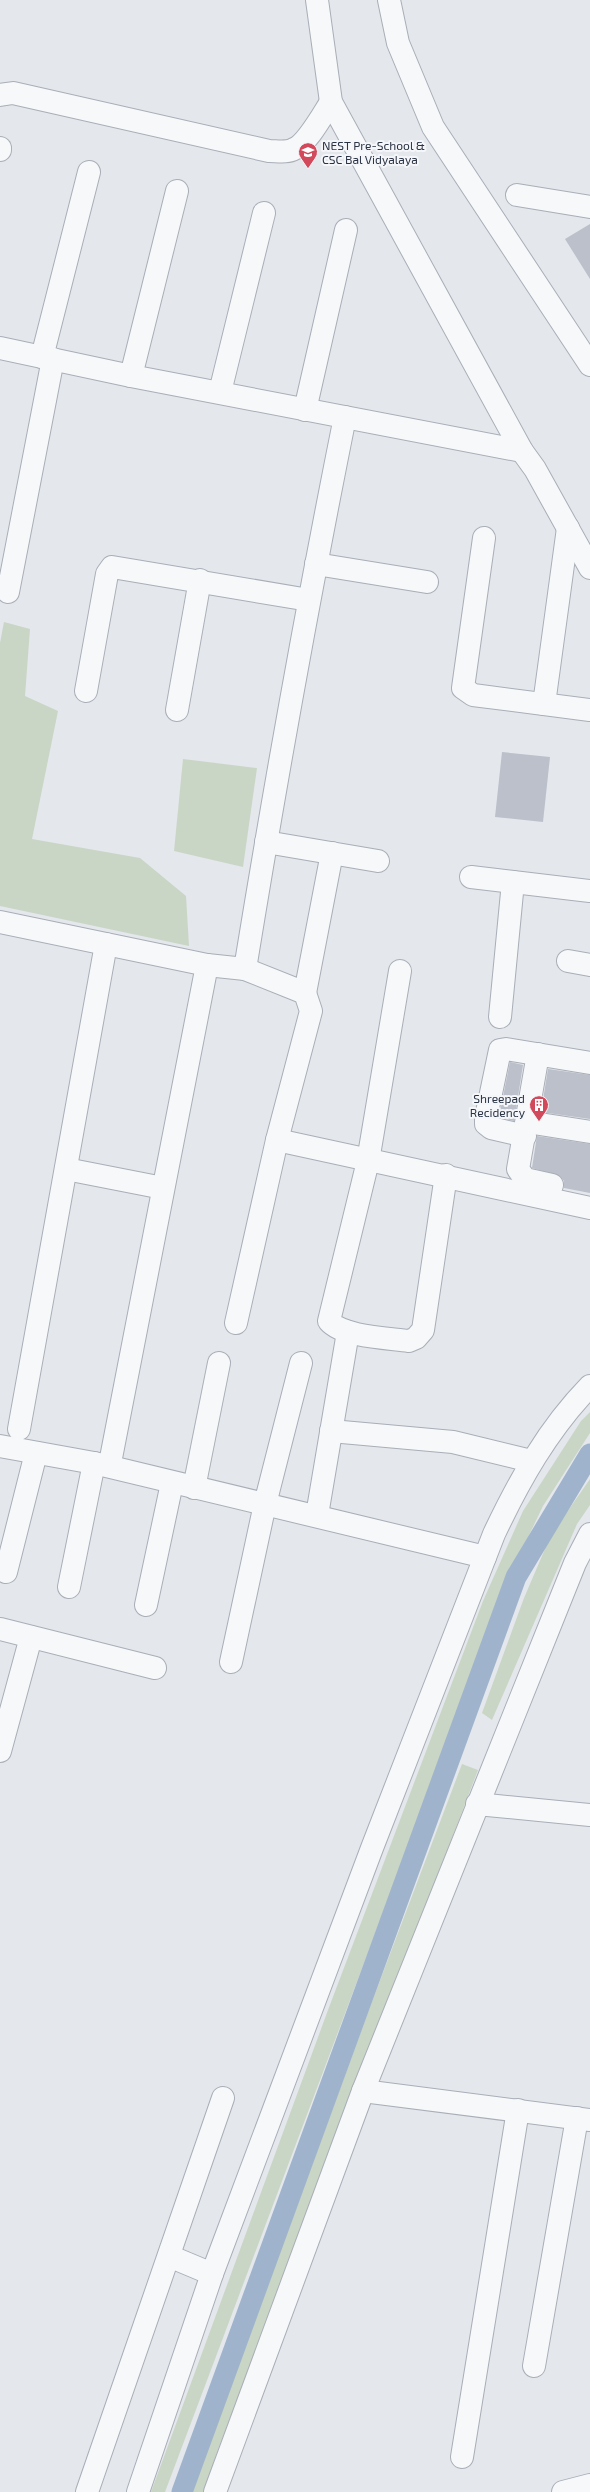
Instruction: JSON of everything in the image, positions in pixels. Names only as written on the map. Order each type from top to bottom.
[{"type":"street","points":[[317,0],[331,102],[522,451],[535,469],[590,568]]},
{"type":"street","points":[[389,0],[398,43],[433,128],[590,364]]},
{"type":"street","points":[[0,95],[13,93],[269,151],[294,149],[303,142],[331,102]]},
{"type":"street","points":[[8,592],[47,358],[89,172]]},
{"type":"street","points":[[131,376],[177,191]]},
{"type":"street","points":[[517,195],[590,207]]},
{"type":"street","points":[[220,392],[264,213]]},
{"type":"street","points":[[305,410],[346,230]]},
{"type":"street","points":[[0,348],[131,376],[522,451]]},
{"type":"street","points":[[246,969],[266,842],[316,564],[345,417]]},
{"type":"street","points":[[544,704],[568,528]]},
{"type":"street","points":[[484,538],[463,688],[473,695],[590,710]]},
{"type":"street","points":[[316,564],[426,582]]},
{"type":"street","points":[[86,691],[107,574],[112,568],[200,580],[310,600]]},
{"type":"street","points":[[177,710],[200,580]]},
{"type":"street","points":[[266,842],[378,861]]},
{"type":"street","points":[[236,1323],[277,1140],[310,1011],[305,993],[332,853]]},
{"type":"street","points":[[471,877],[590,891]]},
{"type":"street","points":[[500,1016],[513,882]]},
{"type":"street","points":[[0,922],[207,964],[246,969],[305,993]]},
{"type":"street","points":[[19,1429],[106,944]]},
{"type":"street","points":[[568,961],[590,965]]},
{"type":"street","points":[[69,1587],[103,1460],[163,1188],[207,964]]},
{"type":"street","points":[[400,971],[368,1161],[329,1321],[335,1327],[348,1332],[409,1341],[416,1338],[423,1330],[446,1175]]},
{"type":"street","points":[[590,1063],[506,1049],[500,1050],[486,1117],[486,1124],[492,1128],[590,1132]]},
{"type":"street","points":[[538,1054],[518,1169],[525,1179],[590,1193]]},
{"type":"street","points":[[277,1140],[368,1161],[446,1175],[590,1208]]},
{"type":"street","points":[[66,1169],[163,1188]]},
{"type":"street","points":[[317,1515],[348,1332]]},
{"type":"street","points":[[194,1488],[219,1363]]},
{"type":"street","points":[[231,1662],[265,1504],[301,1363]]},
{"type":"street","points":[[138,2492],[212,2274],[372,1848],[485,1557],[514,1491],[531,1462],[577,1399],[590,1386]]},
{"type":"street","points":[[331,1431],[453,1442],[531,1462]]},
{"type":"street","points":[[0,1446],[36,1453],[103,1460],[172,1483],[317,1515],[485,1557]]},
{"type":"street","points":[[6,1572],[36,1453]]},
{"type":"street","points":[[146,1606],[172,1483]]},
{"type":"street","points":[[215,2492],[363,2091],[477,1804],[575,1564],[590,1534]]},
{"type":"street","points":[[0,1629],[155,1668]]},
{"type":"street","points":[[0,1751],[31,1637]]},
{"type":"street","points":[[477,1804],[590,1815]]},
{"type":"street","points":[[363,2091],[583,2119],[534,2366]]},
{"type":"street","points":[[87,2492],[223,2098]]},
{"type":"street","points":[[462,2457],[518,2110]]},
{"type":"street","points":[[168,2256],[212,2274]]},
{"type":"green space","points":[[4,622],[30,629],[25,696],[58,711],[32,839],[140,858],[186,896],[189,946],[0,906],[0,643]]},
{"type":"green space","points":[[183,759],[257,768],[243,867],[174,851]]},
{"type":"green space","points":[[590,1412],[590,1433],[543,1506],[510,1575],[165,2492],[151,2492],[328,2010],[483,1601],[523,1511],[581,1421]]},
{"type":"green space","points":[[590,1479],[590,1505],[577,1524],[492,1720],[482,1713],[524,1598],[551,1535]]},
{"type":"green space","points":[[462,1764],[478,1770],[217,2452],[204,2492],[192,2492],[373,1999]]},
{"type":"building","points":[[590,224],[590,279],[565,239]]},
{"type":"building","points":[[502,752],[550,757],[543,822],[495,817]]},
{"type":"building","points":[[510,1062],[523,1065],[514,1121],[499,1117]]},
{"type":"building","points":[[548,1069],[590,1075],[590,1119],[541,1112]]},
{"type":"building","points":[[537,1136],[590,1144],[590,1193],[564,1188],[564,1181],[560,1176],[532,1168]]},
{"type":"waterway","points":[[182,2492],[516,1577],[590,1454]]},
{"type":"place","name":"NEST Pre-School & CSC Bal Vidyalaya","points":[[308,169]]},
{"type":"place","name":"Shreepad Recidency","points":[[539,1122]]}]
